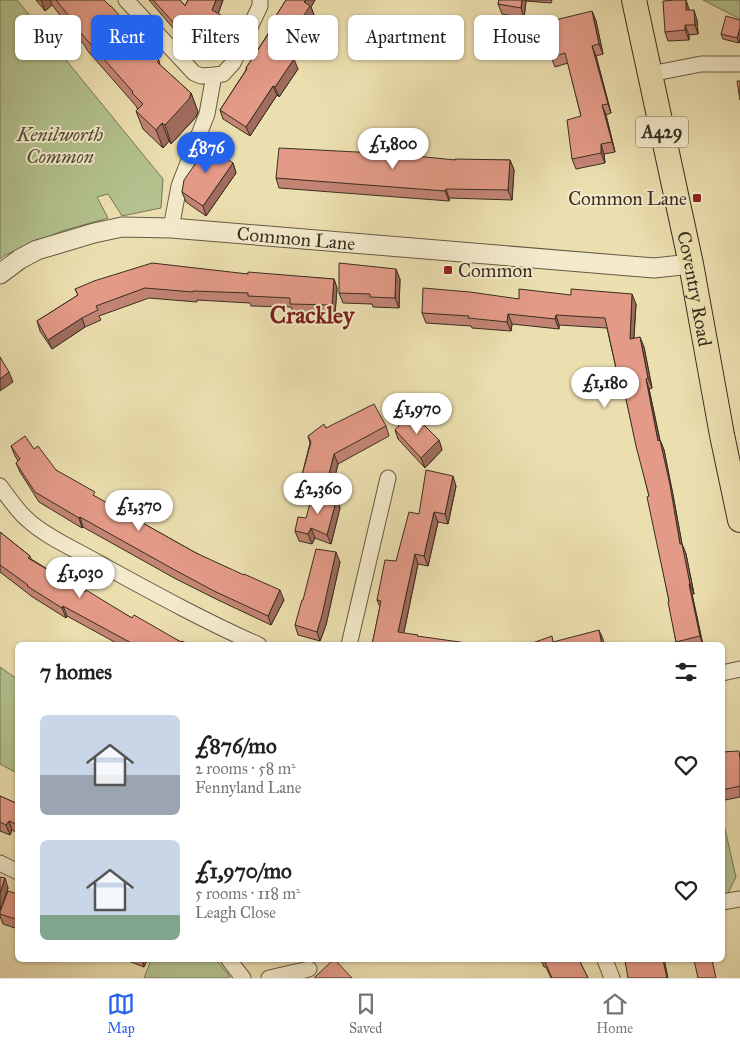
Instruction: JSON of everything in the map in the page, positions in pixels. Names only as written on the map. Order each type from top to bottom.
[{"type":"main road","name":"Coventry Road","points":[[634,0],[691,264],[722,435],[740,520]]},
{"type":"street","points":[[126,0],[194,73],[201,76],[223,74],[233,63],[260,6],[260,0]]},
{"type":"street","points":[[650,74],[701,64],[740,64]]},
{"type":"street","points":[[170,228],[179,186],[207,114],[214,75]]},
{"type":"street","name":"Common Lane","points":[[0,274],[20,259],[37,250],[94,233],[122,227],[170,228],[654,268],[691,264]]},
{"type":"street","points":[[350,642],[388,478]]},
{"type":"street","points":[[0,486],[22,515],[35,526],[112,570],[253,642]]},
{"type":"street","points":[[725,672],[740,669]]},
{"type":"street","points":[[0,863],[15,870]]},
{"type":"street","points":[[725,902],[740,899]]},
{"type":"street","points":[[231,962],[243,978]]},
{"type":"street","points":[[606,962],[612,978]]},
{"type":"street","points":[[269,978],[309,969]]},
{"type":"green space","name":"Kenilworth Common","points":[[0,0],[17,0],[29,15],[15,15],[15,60],[66,60],[163,179],[161,208],[122,216],[108,194],[97,197],[108,218],[62,231],[5,255],[0,259]]},
{"type":"green space","points":[[703,0],[740,0],[740,19]]},
{"type":"green space","points":[[0,667],[15,678],[15,772],[0,764]]},
{"type":"green space","points":[[725,829],[736,877],[727,895],[725,895]]},
{"type":"green space","points":[[150,962],[218,962],[230,978],[144,978]]},
{"type":"building","points":[[56,0],[104,0],[119,15],[91,15],[91,44],[81,33],[81,15],[68,15]]},
{"type":"building","points":[[153,0],[180,0],[185,6],[188,0],[216,0],[212,10],[221,15],[173,15],[173,22]]},
{"type":"building","points":[[286,0],[306,0],[304,2],[310,6],[304,15],[276,15]]},
{"type":"building","points":[[499,0],[522,0],[521,8],[498,4]]},
{"type":"building","points":[[686,0],[686,10],[694,10],[695,25],[685,25],[685,30],[665,32],[663,1]]},
{"type":"building","points":[[592,11],[599,44],[592,46],[608,104],[602,105],[612,142],[601,144],[601,153],[572,159],[567,120],[581,116],[565,53],[559,55],[559,19]]},
{"type":"building","points":[[726,16],[740,20],[737,38],[721,34]]},
{"type":"building","points":[[268,35],[268,60],[293,60],[275,87],[273,86],[246,127],[220,110],[251,60],[258,60],[258,50]]},
{"type":"building","points":[[105,60],[159,60],[157,62],[191,93],[189,99],[165,125],[162,123],[156,130],[136,111],[143,104]]},
{"type":"building","points":[[737,81],[740,81],[740,100]]},
{"type":"building","points":[[203,142],[233,163],[203,206],[182,192],[184,180],[198,160],[193,157]]},
{"type":"building","points":[[279,148],[396,154],[455,160],[510,160],[508,190],[446,189],[445,191],[276,178]]},
{"type":"building","points":[[152,263],[248,274],[248,272],[334,279],[332,305],[290,304],[290,298],[248,296],[248,293],[193,292],[145,288],[96,306],[98,310],[48,340],[37,321],[78,295],[75,289],[94,281]]},
{"type":"building","points":[[339,263],[396,269],[395,298],[370,297],[370,294],[339,293]]},
{"type":"building","points":[[423,288],[519,299],[519,289],[571,295],[571,289],[632,294],[630,339],[640,337],[658,441],[660,440],[670,485],[680,544],[682,544],[700,636],[676,642],[647,497],[649,496],[623,385],[620,386],[605,318],[556,315],[555,319],[508,314],[507,322],[468,318],[469,316],[422,313]]},
{"type":"building","points":[[0,357],[9,372],[0,379]]},
{"type":"building","points":[[374,404],[386,426],[334,454],[326,486],[301,479],[311,442],[308,436],[324,424],[326,428]]},
{"type":"building","points":[[411,412],[439,440],[421,458],[395,430]]},
{"type":"building","points":[[25,436],[34,449],[38,446],[56,470],[95,492],[93,495],[196,553],[280,590],[268,616],[214,591],[35,492],[16,463],[20,459],[11,446]]},
{"type":"building","points":[[426,470],[453,476],[445,514],[434,512],[424,556],[415,554],[398,632],[460,642],[373,642],[381,601],[377,600],[385,560],[396,561],[409,512],[419,514]]},
{"type":"building","points":[[313,493],[337,498],[327,535],[311,528],[308,534],[295,531],[298,517],[306,518]]},
{"type":"building","points":[[0,532],[30,556],[28,558],[132,618],[134,615],[181,642],[129,642],[63,606],[62,608],[27,586],[0,565]]},
{"type":"building","points":[[316,549],[336,552],[317,632],[295,625]]},
{"type":"building","points":[[599,630],[601,642],[553,642]]},
{"type":"building","points":[[552,636],[553,642],[535,642]]},
{"type":"building","points":[[739,751],[740,786],[725,789],[725,752]]},
{"type":"building","points":[[0,796],[15,803],[15,824],[9,821],[6,825],[0,822]]},
{"type":"building","points":[[0,877],[5,878],[0,893]]},
{"type":"building","points":[[8,891],[15,893],[15,919],[0,914]]},
{"type":"building","points":[[331,962],[337,962],[352,978],[314,978]]},
{"type":"building","points":[[545,962],[580,962],[588,978],[552,978]]},
{"type":"building","points":[[625,962],[663,962],[667,978],[628,978]]},
{"type":"building","points":[[694,962],[712,962],[716,978],[698,978]]},
{"type":"place","name":"Common Lane","points":[[697,198]]},
{"type":"place","name":"Common","points":[[448,270]]},
{"type":"district","name":"Crackley","points":[[312,315]]}]
